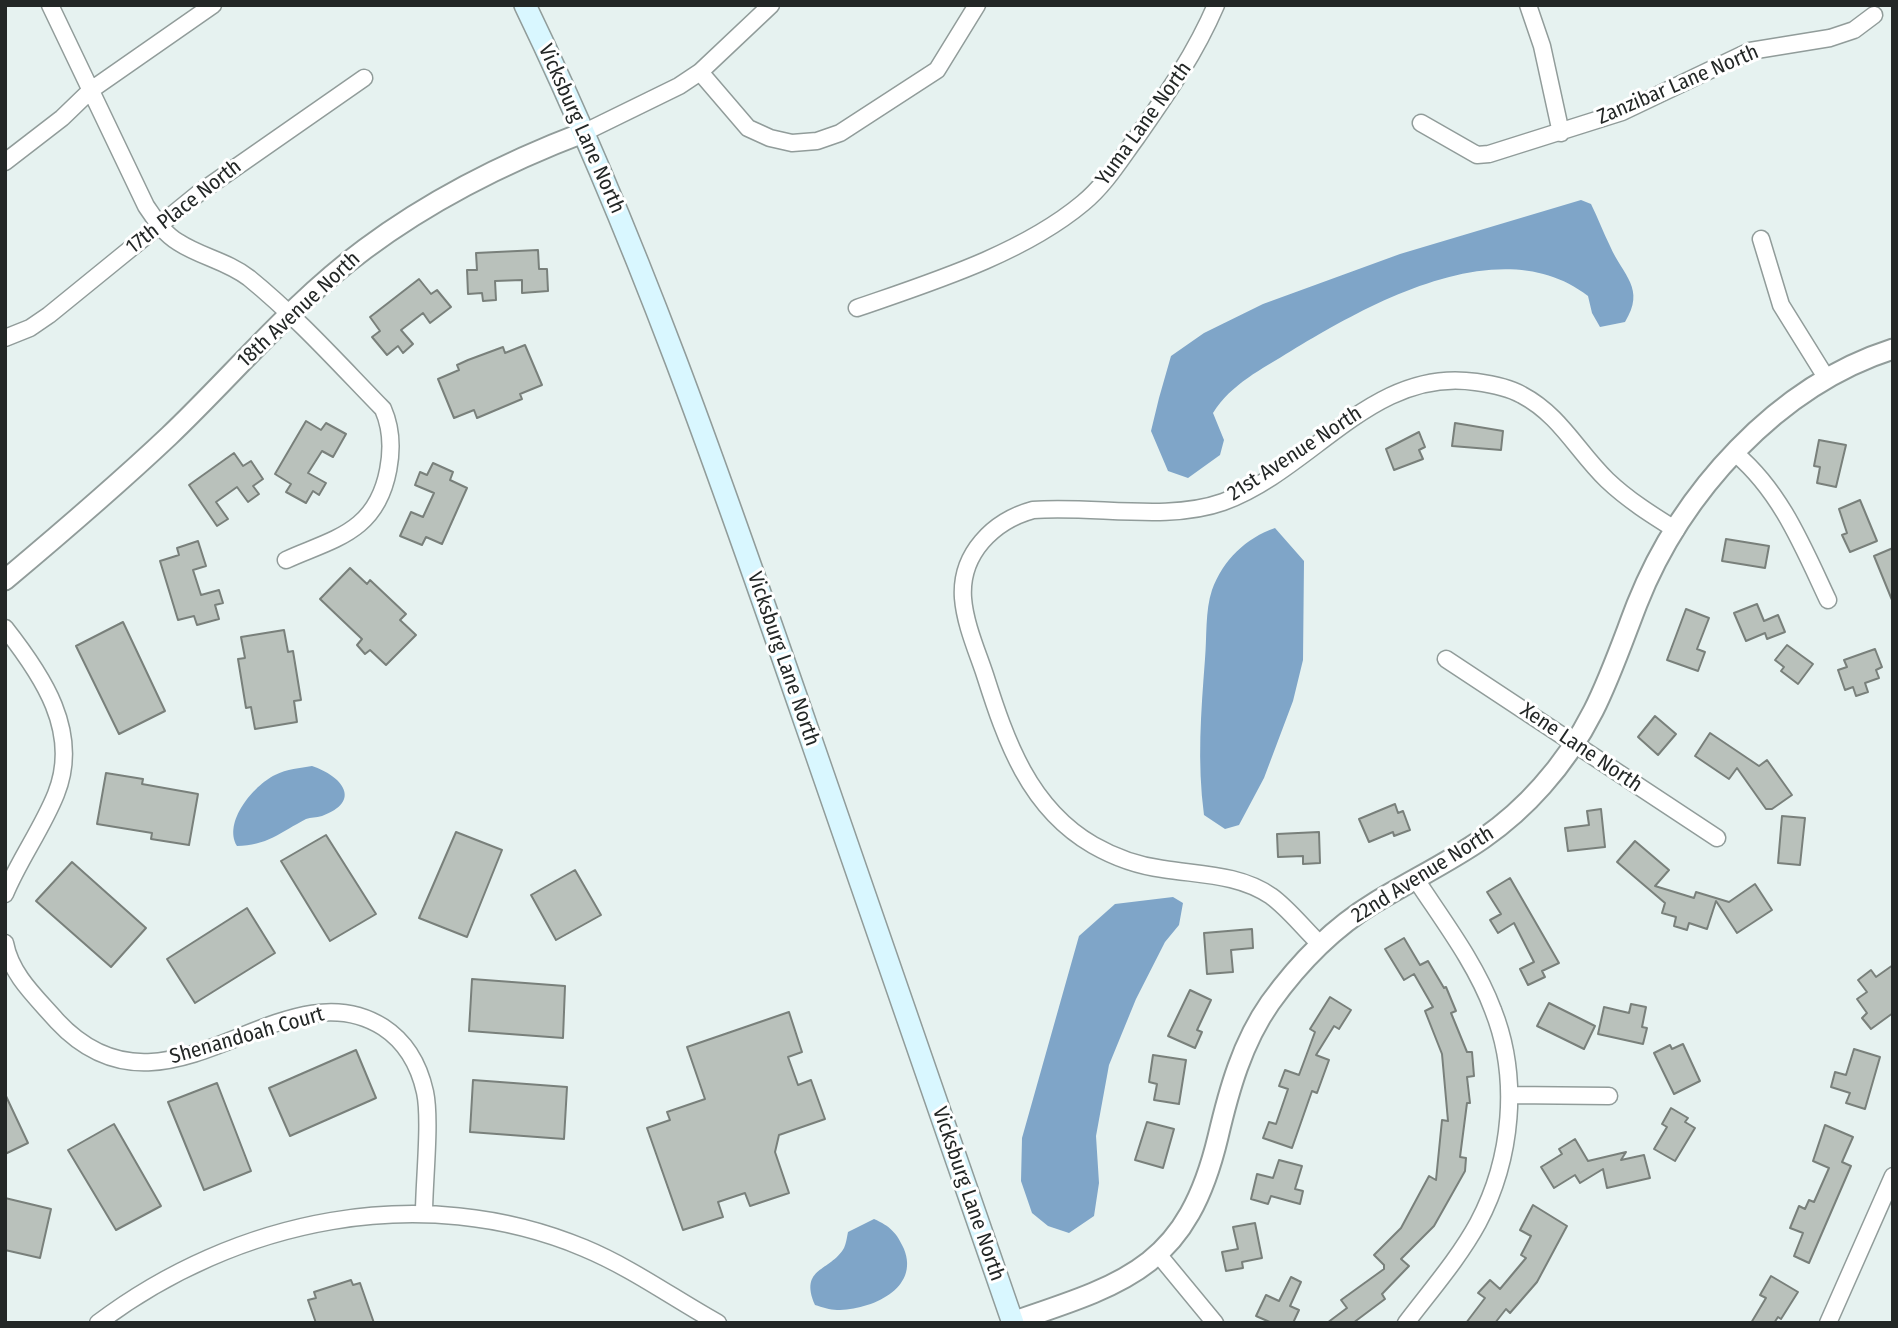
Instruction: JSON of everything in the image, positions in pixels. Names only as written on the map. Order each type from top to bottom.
[{"type":"main road","name":"Vicksburg Lane North","points":[[525,5],[585,132],[657,306],[722,483],[1011,1322]]},
{"type":"street","points":[[50,5],[146,206],[159,225],[178,242],[224,262],[247,277],[291,314],[383,409],[390,426],[392,444],[389,464],[377,498],[359,524],[285,560]]},
{"type":"street","points":[[5,162],[62,118],[90,90],[213,5]]},
{"type":"street","name":"18th Avenue North","points":[[5,580],[170,435],[291,314],[364,250],[422,210],[483,175],[585,132],[679,86],[699,72],[771,5]]},
{"type":"street","points":[[699,72],[747,128],[770,138],[792,143],[817,141],[840,133],[937,70],[976,5]]},
{"type":"street","name":"Yuma Lane North","points":[[857,308],[968,270],[1083,204],[1103,184],[1188,66],[1216,5]]},
{"type":"street","points":[[1528,5],[1542,46],[1561,132]]},
{"type":"street","name":"Zanzibar Lane North","points":[[1421,123],[1477,155],[1561,132],[1622,111],[1750,51],[1830,38],[1854,30],[1874,15]]},
{"type":"street","name":"17th Place North","points":[[5,338],[30,328],[49,315],[235,166],[364,78]]},
{"type":"street","points":[[1761,239],[1781,305],[1827,379]]},
{"type":"street","name":"22nd Avenue North","points":[[1011,1322],[1124,1280],[1158,1254],[1195,1207],[1208,1176],[1228,1095],[1245,1048],[1269,1006],[1321,944],[1373,904],[1462,855],[1505,822],[1542,786],[1575,745],[1602,698],[1638,604],[1676,530],[1714,477],[1786,405],[1827,379],[1893,349]]},
{"type":"street","name":"21st Avenue North","points":[[1321,944],[1270,896],[1221,876],[1150,866],[1093,845],[1063,823],[1038,797],[1018,766],[1003,732],[963,598],[965,576],[972,555],[984,538],[1001,523],[1016,515],[1041,509],[1169,510],[1224,502],[1273,474],[1368,407],[1396,392],[1427,382],[1459,379],[1491,384],[1519,393],[1545,409],[1567,429],[1614,486],[1676,530]]},
{"type":"street","points":[[1736,454],[1772,492],[1790,521],[1828,600]]},
{"type":"street","points":[[5,628],[40,674],[53,700],[63,747],[57,793],[5,894]]},
{"type":"street","name":"Xene Lane North","points":[[1446,659],[1717,838]]},
{"type":"street","points":[[1406,1323],[1461,1250],[1487,1203],[1501,1161],[1510,1095],[1505,1053],[1494,1011],[1476,972],[1418,881]]},
{"type":"street","name":"Shenandoah Court","points":[[5,943],[19,978],[37,999],[78,1042],[104,1056],[135,1062],[173,1059],[300,1016],[324,1011],[348,1012],[371,1020],[391,1033],[408,1050],[425,1095],[424,1213]]},
{"type":"street","points":[[1510,1095],[1609,1096]]},
{"type":"street","points":[[1828,1323],[1871,1231],[1893,1176]]},
{"type":"street","points":[[98,1323],[166,1278],[239,1244],[295,1227],[352,1217],[424,1213],[526,1229],[581,1247],[617,1263],[718,1323]]},
{"type":"street","points":[[1158,1254],[1215,1323]]},
{"type":"water","points":[[1581,200],[1591,204],[1630,282],[1633,300],[1625,322],[1600,327],[1592,313],[1588,296],[1554,277],[1516,270],[1477,271],[1437,280],[1359,313],[1248,378],[1220,403],[1213,413],[1224,440],[1220,455],[1188,478],[1168,471],[1151,431],[1159,398],[1171,356],[1204,333],[1263,304],[1400,254]]},
{"type":"water","points":[[1275,528],[1304,561],[1303,660],[1293,701],[1264,778],[1239,825],[1225,829],[1204,815],[1202,795],[1200,737],[1208,607],[1212,590],[1229,560],[1245,544]]},
{"type":"water","points":[[312,766],[323,770],[339,782],[345,796],[342,803],[335,810],[306,819],[265,841],[237,846],[234,826],[237,816],[258,787],[275,775]]},
{"type":"water","points":[[1173,897],[1183,903],[1179,925],[1165,942],[1136,999],[1109,1065],[1096,1136],[1099,1183],[1094,1216],[1069,1233],[1048,1226],[1032,1213],[1021,1181],[1022,1138],[1079,936],[1115,904]]},
{"type":"water","points":[[874,1219],[892,1231],[904,1249],[907,1263],[899,1286],[877,1301],[864,1306],[837,1310],[815,1305],[811,1293],[813,1277],[838,1256],[845,1246],[848,1232]]},
{"type":"building","points":[[538,250],[539,269],[547,269],[548,291],[522,293],[522,280],[495,281],[496,300],[483,301],[482,293],[468,294],[467,270],[477,270],[476,253]]},
{"type":"building","points":[[419,279],[431,294],[437,290],[451,307],[430,323],[423,313],[401,330],[413,344],[403,353],[398,346],[387,355],[372,337],[380,331],[370,317]]},
{"type":"building","points":[[525,345],[542,385],[520,394],[522,399],[477,418],[474,410],[454,418],[438,379],[459,370],[457,365],[468,360],[503,347],[505,353]]},
{"type":"building","points":[[306,421],[321,430],[326,423],[346,434],[333,457],[322,451],[308,473],[326,483],[319,495],[313,491],[306,503],[286,492],[291,484],[275,474]]},
{"type":"building","points":[[1455,423],[1503,431],[1501,450],[1452,446]]},
{"type":"building","points":[[1419,432],[1425,447],[1419,450],[1423,459],[1394,470],[1386,449]]},
{"type":"building","points":[[1819,440],[1846,445],[1836,487],[1817,483],[1820,467],[1814,466]]},
{"type":"building","points":[[234,453],[243,466],[251,461],[263,479],[253,486],[259,494],[248,502],[237,487],[216,502],[228,519],[217,526],[189,485]]},
{"type":"building","points":[[433,463],[453,472],[450,480],[467,488],[442,544],[426,537],[422,545],[400,536],[411,512],[423,517],[434,493],[415,485],[420,472],[427,475]]},
{"type":"building","points":[[1860,500],[1877,541],[1850,552],[1842,535],[1847,533],[1839,509]]},
{"type":"building","points":[[1726,539],[1769,546],[1765,568],[1722,561]]},
{"type":"building","points":[[198,541],[206,566],[193,570],[201,595],[219,590],[223,603],[215,605],[219,619],[197,625],[194,616],[178,620],[160,561],[179,555],[177,548]]},
{"type":"building","points":[[1893,548],[1893,600],[1892,600],[1874,556]]},
{"type":"building","points":[[350,568],[367,584],[370,580],[406,614],[400,620],[416,635],[386,665],[370,650],[365,654],[357,645],[362,639],[320,599]]},
{"type":"building","points":[[1757,604],[1764,621],[1778,615],[1785,632],[1767,639],[1765,633],[1746,641],[1734,613]]},
{"type":"building","points":[[1686,609],[1709,618],[1697,649],[1705,652],[1698,671],[1667,660]]},
{"type":"building","points":[[123,622],[165,711],[119,734],[76,646]]},
{"type":"building","points":[[284,630],[288,652],[293,651],[301,700],[294,701],[297,722],[255,729],[251,707],[246,708],[238,659],[245,658],[241,637]]},
{"type":"building","points":[[1787,645],[1813,664],[1798,684],[1781,671],[1784,667],[1775,660]]},
{"type":"building","points":[[1875,649],[1882,667],[1876,670],[1879,678],[1865,683],[1868,692],[1856,696],[1853,687],[1845,690],[1838,670],[1847,667],[1844,660]]},
{"type":"building","points":[[1655,716],[1676,734],[1658,755],[1638,737]]},
{"type":"building","points":[[1710,733],[1759,766],[1767,760],[1792,795],[1772,809],[1766,809],[1737,768],[1729,779],[1695,756]]},
{"type":"building","points":[[106,773],[143,779],[142,784],[198,794],[189,845],[151,839],[152,833],[97,824]]},
{"type":"building","points":[[1395,804],[1398,813],[1403,811],[1410,830],[1394,836],[1393,832],[1369,842],[1359,819]]},
{"type":"building","points":[[1601,809],[1605,847],[1568,851],[1565,828],[1589,825],[1587,811]]},
{"type":"building","points":[[1782,816],[1805,818],[1800,865],[1778,863]]},
{"type":"building","points":[[456,832],[502,850],[467,937],[419,918]]},
{"type":"building","points":[[1319,832],[1320,863],[1303,864],[1303,856],[1278,857],[1277,834]]},
{"type":"building","points":[[326,835],[376,914],[330,941],[281,861]]},
{"type":"building","points":[[1635,841],[1669,870],[1655,886],[1694,898],[1696,892],[1729,902],[1755,884],[1772,910],[1737,933],[1716,901],[1707,929],[1689,923],[1687,930],[1674,926],[1676,917],[1662,913],[1665,903],[1617,862]]},
{"type":"building","points":[[72,862],[146,928],[111,967],[36,901]]},
{"type":"building","points":[[575,870],[601,915],[556,940],[531,895]]},
{"type":"building","points":[[1510,878],[1559,963],[1542,971],[1545,977],[1528,985],[1520,969],[1534,962],[1514,923],[1498,933],[1490,920],[1501,914],[1487,892]]},
{"type":"building","points":[[247,908],[275,953],[195,1003],[167,959]]},
{"type":"building","points":[[1252,929],[1253,948],[1231,950],[1233,972],[1207,974],[1204,933]]},
{"type":"building","points":[[1404,938],[1420,965],[1428,961],[1444,988],[1446,987],[1456,1011],[1451,1013],[1467,1052],[1472,1052],[1474,1076],[1467,1077],[1470,1103],[1467,1103],[1460,1157],[1466,1158],[1465,1171],[1434,1226],[1401,1259],[1409,1266],[1382,1294],[1385,1299],[1353,1323],[1327,1323],[1347,1308],[1341,1300],[1384,1269],[1384,1265],[1374,1255],[1401,1228],[1429,1176],[1436,1180],[1442,1120],[1448,1121],[1442,1054],[1425,1011],[1433,1007],[1414,974],[1404,980],[1385,949]]},
{"type":"building","points":[[1893,965],[1893,1013],[1871,1029],[1862,1018],[1867,1013],[1857,999],[1867,992],[1858,980],[1871,970],[1876,977]]},
{"type":"building","points":[[472,979],[565,986],[563,1038],[469,1031]]},
{"type":"building","points":[[1190,990],[1211,1000],[1197,1030],[1202,1032],[1195,1048],[1168,1036]]},
{"type":"building","points":[[1330,997],[1351,1010],[1339,1029],[1334,1026],[1316,1055],[1329,1060],[1317,1093],[1312,1091],[1292,1148],[1263,1138],[1269,1122],[1276,1124],[1288,1089],[1279,1086],[1285,1070],[1299,1075],[1315,1032],[1310,1029]]},
{"type":"building","points":[[1549,1003],[1595,1026],[1584,1049],[1537,1026]]},
{"type":"building","points":[[1631,1004],[1646,1007],[1642,1027],[1647,1028],[1643,1044],[1598,1034],[1604,1007],[1629,1013]]},
{"type":"building","points":[[789,1012],[802,1052],[788,1057],[798,1085],[811,1080],[825,1119],[779,1135],[775,1152],[789,1193],[750,1206],[745,1193],[718,1202],[723,1217],[683,1230],[647,1128],[670,1120],[667,1112],[705,1099],[687,1047]]},
{"type":"building","points":[[1683,1044],[1700,1081],[1674,1094],[1654,1053],[1670,1045],[1672,1049]]},
{"type":"building","points":[[1854,1049],[1880,1057],[1865,1109],[1846,1103],[1850,1093],[1831,1087],[1835,1072],[1846,1075]]},
{"type":"building","points":[[356,1050],[376,1098],[290,1136],[269,1088]]},
{"type":"building","points":[[1153,1055],[1186,1060],[1179,1104],[1154,1100],[1157,1084],[1149,1082]]},
{"type":"building","points":[[473,1080],[567,1087],[564,1139],[470,1132]]},
{"type":"building","points":[[217,1083],[251,1171],[204,1190],[168,1102]]},
{"type":"building","points":[[5,1094],[28,1143],[5,1154]]},
{"type":"building","points":[[1671,1108],[1688,1118],[1685,1122],[1695,1128],[1675,1161],[1654,1149],[1667,1127],[1662,1124]]},
{"type":"building","points":[[1147,1122],[1174,1129],[1163,1168],[1135,1160]]},
{"type":"building","points":[[114,1124],[161,1206],[116,1230],[68,1150]]},
{"type":"building","points":[[1825,1125],[1853,1137],[1842,1162],[1851,1166],[1809,1263],[1794,1256],[1803,1233],[1790,1228],[1799,1206],[1805,1209],[1809,1200],[1814,1202],[1829,1168],[1813,1161]]},
{"type":"building","points":[[1575,1139],[1588,1161],[1626,1152],[1621,1160],[1644,1155],[1650,1178],[1607,1188],[1603,1169],[1580,1183],[1575,1175],[1554,1188],[1541,1167],[1562,1154],[1559,1149]]},
{"type":"building","points":[[1279,1160],[1302,1166],[1295,1189],[1303,1191],[1300,1204],[1271,1196],[1268,1204],[1251,1199],[1257,1174],[1273,1178]]},
{"type":"building","points":[[5,1198],[51,1209],[40,1258],[5,1250]]},
{"type":"building","points":[[1533,1205],[1567,1226],[1537,1282],[1510,1313],[1506,1309],[1495,1323],[1466,1323],[1485,1298],[1478,1293],[1490,1280],[1500,1289],[1526,1258],[1521,1255],[1531,1236],[1520,1230]]},
{"type":"building","points":[[1255,1223],[1262,1258],[1242,1262],[1243,1268],[1226,1271],[1222,1252],[1238,1249],[1233,1227]]},
{"type":"building","points":[[1771,1276],[1798,1292],[1781,1319],[1778,1317],[1774,1323],[1751,1323],[1766,1298],[1760,1295]]},
{"type":"building","points":[[1291,1277],[1301,1282],[1290,1306],[1299,1310],[1293,1323],[1272,1323],[1256,1316],[1266,1295],[1279,1301]]},
{"type":"building","points":[[351,1280],[353,1285],[360,1283],[374,1323],[316,1323],[308,1300],[316,1298],[314,1292]]}]
